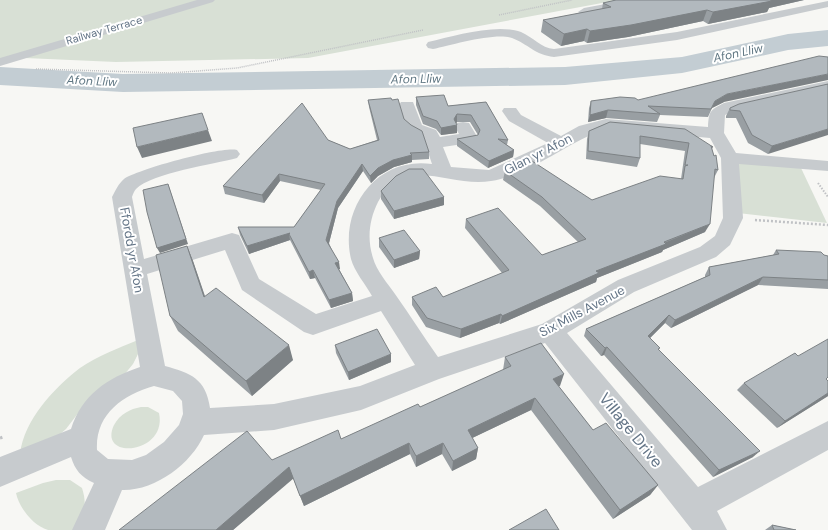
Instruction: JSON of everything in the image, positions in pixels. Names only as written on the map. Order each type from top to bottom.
[{"type":"street","name":"Railway Terrace","points":[[0,62],[209,0]]},
{"type":"street","points":[[584,12],[645,0]]},
{"type":"street","points":[[433,45],[484,35],[511,33],[524,39],[544,53],[601,48],[714,29],[828,4]]},
{"type":"street","points":[[716,133],[717,113],[721,110],[828,85]]},
{"type":"street","points":[[407,105],[415,128],[430,134],[443,171]]},
{"type":"street","points":[[510,111],[515,118],[560,144]]},
{"type":"street","name":"Glan yr Afon","points":[[432,370],[362,260],[358,232],[363,212],[373,194],[393,175],[408,171],[427,169],[474,176],[490,176],[503,172],[585,130],[606,124],[716,133]]},
{"type":"street","points":[[434,143],[470,138],[463,127]]},
{"type":"street","name":"Six Mills Avenue","points":[[196,422],[274,417],[318,409],[361,398],[432,370],[550,331],[626,286],[708,252],[723,240],[733,218],[730,158],[716,133]]},
{"type":"street","name":"Ffordd yr Afon","points":[[154,375],[122,197],[124,190],[131,184],[155,174],[231,154]]},
{"type":"street","points":[[730,158],[828,166]]},
{"type":"street","points":[[136,269],[232,240],[250,284],[313,325],[387,300]]},
{"type":"street","name":"Village Drive","points":[[550,331],[694,506],[710,530]]},
{"type":"street","points":[[154,375],[170,376],[184,382],[193,392],[197,406],[196,422],[187,439],[173,455],[154,467],[134,475],[113,476],[99,472],[88,463],[83,452],[82,438],[86,423],[95,408],[107,396],[138,378],[154,375]]},
{"type":"street","points":[[694,506],[828,436]]},
{"type":"street","points":[[0,472],[82,438]]},
{"type":"street","points":[[88,530],[113,476]]},
{"type":"path","points":[[496,16],[574,0]]},
{"type":"path","points":[[30,69],[53,71],[171,73],[237,68],[425,30]]},
{"type":"path","points":[[733,218],[828,225]]},
{"type":"shaded area","points":[[0,0],[618,0],[308,58],[116,62],[25,58],[0,60]]},
{"type":"shaded area","points":[[735,162],[801,168],[827,223],[738,213]]},
{"type":"shaded area","points":[[138,340],[138,354],[133,364],[124,375],[79,412],[66,429],[52,441],[20,454],[27,429],[41,406],[50,395],[80,368],[108,352]]},
{"type":"shaded area","points":[[148,407],[159,413],[159,427],[153,437],[144,444],[134,448],[123,448],[115,444],[111,437],[116,421],[133,409]]},
{"type":"shaded area","points":[[56,480],[70,480],[82,488],[85,505],[76,530],[48,530],[42,528],[27,515],[20,504],[16,493]]},
{"type":"building","points":[[616,0],[772,1],[713,12],[707,10],[631,25],[590,31],[587,29],[564,34],[543,20],[611,7],[603,3]]},
{"type":"building","points":[[819,56],[828,57],[828,74],[727,94],[715,101],[711,109],[648,106],[660,114],[608,110],[590,115],[591,101],[620,97],[635,98],[638,100]]},
{"type":"building","points":[[828,84],[828,129],[772,146],[752,135],[740,111],[730,110],[730,108],[739,104]]},
{"type":"building","points":[[444,95],[448,106],[486,102],[508,140],[498,139],[514,150],[489,161],[457,139],[478,135],[480,130],[471,115],[457,114],[454,119],[457,125],[441,128],[437,121],[423,116],[416,97]]},
{"type":"building","points":[[391,98],[392,100],[398,99],[404,119],[422,131],[429,152],[410,153],[412,155],[393,160],[378,168],[370,176],[362,164],[337,201],[326,240],[339,262],[335,263],[352,293],[329,300],[313,270],[309,272],[289,234],[290,233],[247,246],[238,227],[294,227],[325,184],[279,174],[262,195],[223,186],[302,103],[328,140],[350,149],[379,140],[368,100]]},
{"type":"building","points":[[202,113],[208,130],[137,147],[133,128]]},
{"type":"building","points":[[610,122],[685,129],[713,147],[711,146],[714,156],[716,155],[718,170],[715,169],[710,224],[664,242],[666,244],[596,271],[599,273],[502,316],[501,314],[461,329],[427,318],[412,297],[436,287],[443,297],[509,270],[466,219],[498,208],[542,255],[586,239],[542,197],[505,171],[532,161],[592,200],[660,176],[683,179],[685,166],[688,165],[685,165],[689,143],[640,136],[640,158],[588,151],[589,131]]},
{"type":"building","points":[[409,169],[423,169],[444,197],[394,211],[381,191],[396,176]]},
{"type":"building","points":[[168,184],[186,239],[157,248],[147,212],[143,190]]},
{"type":"building","points":[[404,230],[420,251],[394,260],[379,238]]},
{"type":"building","points":[[187,246],[204,297],[216,288],[289,345],[246,381],[170,316],[156,255]]},
{"type":"building","points":[[776,250],[821,252],[828,256],[828,280],[763,277],[675,320],[669,315],[648,336],[660,348],[658,349],[760,451],[719,470],[607,347],[605,348],[586,329],[710,275],[709,267],[779,254]]},
{"type":"building","points":[[377,329],[391,354],[348,372],[335,345]]},
{"type":"building","points":[[828,339],[828,377],[826,379],[828,381],[828,393],[785,421],[744,383],[795,353],[798,356]]},
{"type":"building","points":[[541,343],[564,374],[553,379],[593,430],[606,423],[658,485],[620,510],[535,398],[468,430],[478,448],[453,461],[443,443],[416,456],[409,443],[300,496],[289,467],[216,530],[119,530],[247,431],[272,460],[338,430],[341,439],[418,404],[420,407],[511,366],[505,357]]},
{"type":"building","points":[[546,509],[559,530],[509,530]]},
{"type":"building","points":[[772,525],[796,530],[774,530]]},
{"type":"waterway","name":"Afon Lliw","points":[[0,76],[123,83],[565,76],[682,65],[788,42],[828,38]]}]
